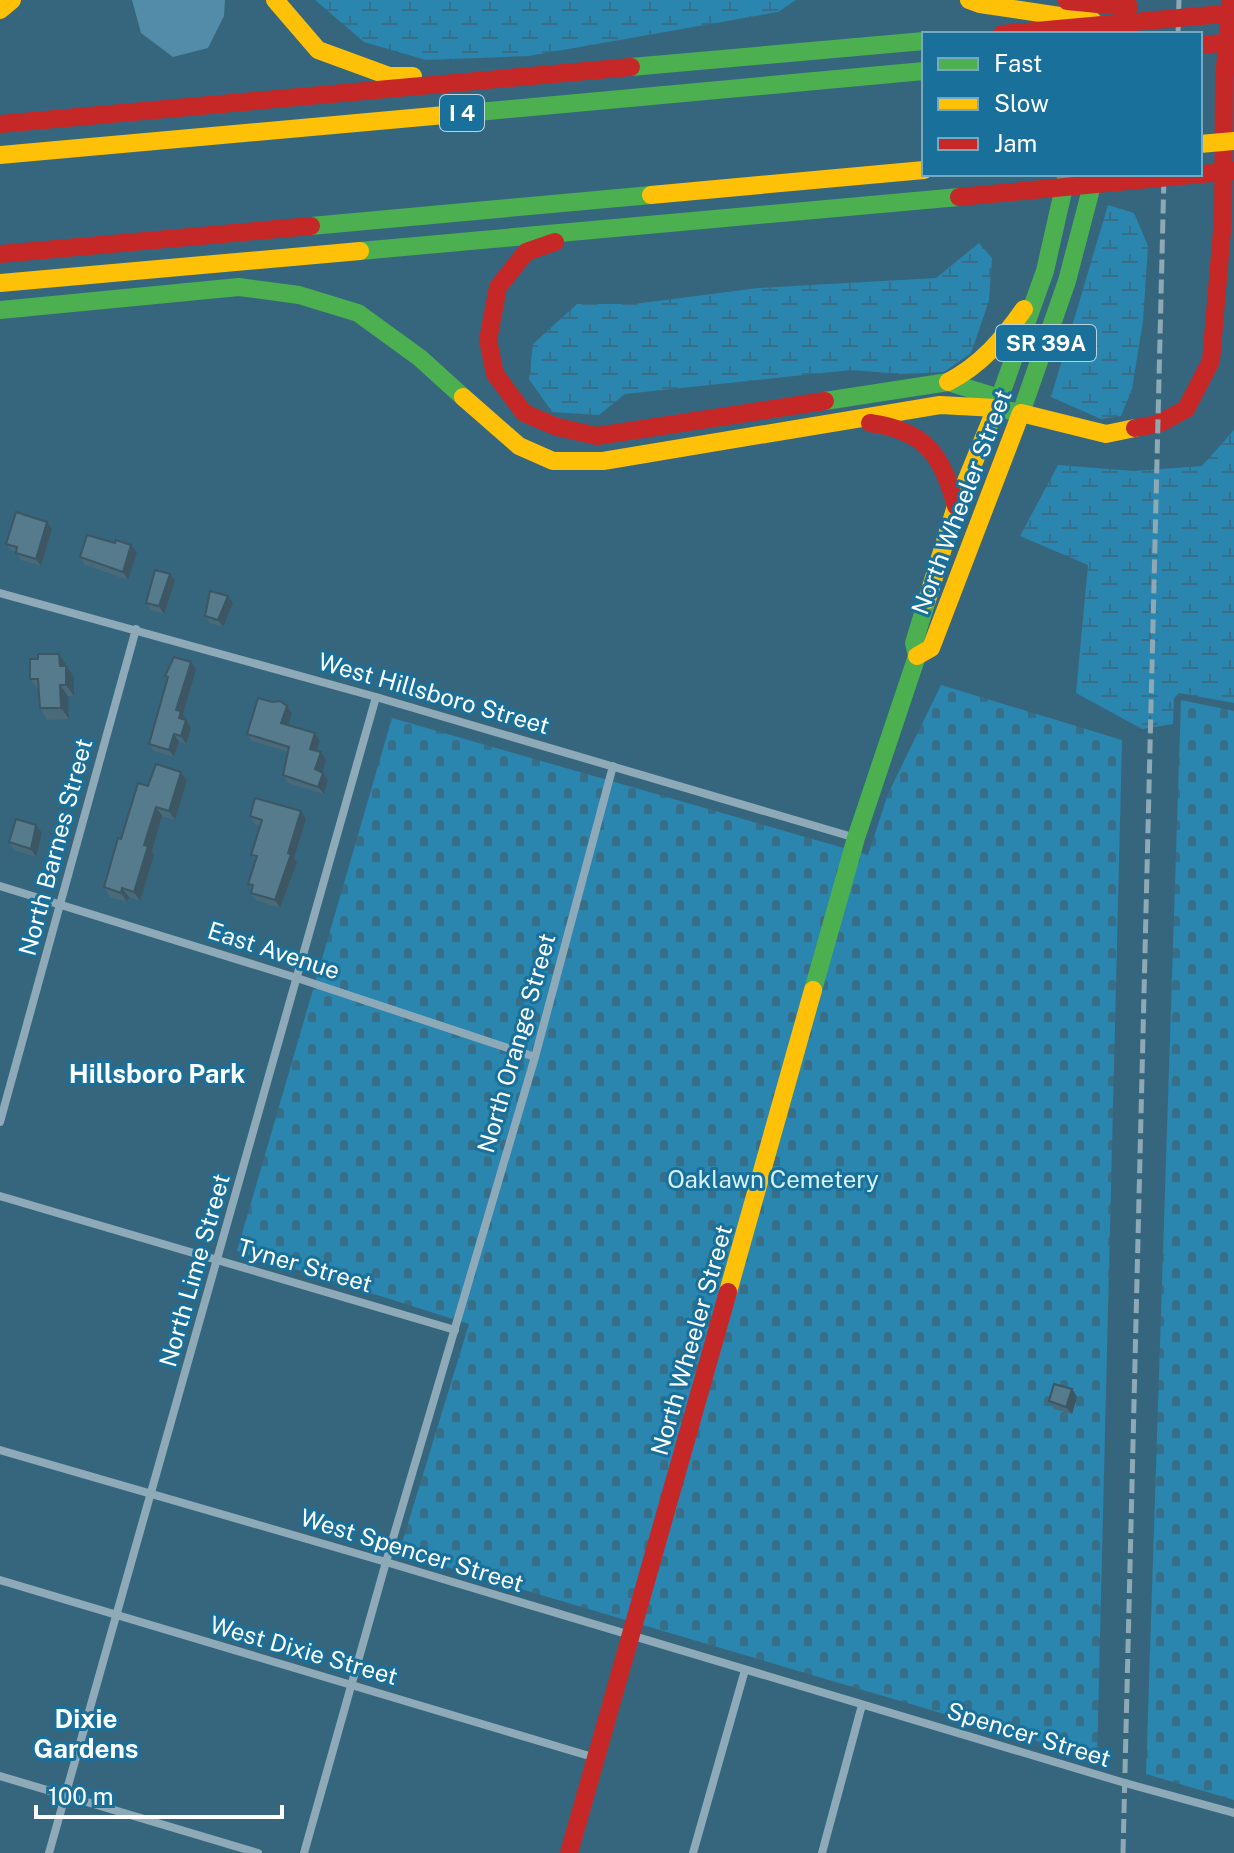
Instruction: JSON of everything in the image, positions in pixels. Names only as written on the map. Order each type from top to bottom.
[{"type":"main road","points":[[0,10],[12,0]]},
{"type":"main road","points":[[275,0],[318,50],[389,76],[531,76]]},
{"type":"main road","points":[[969,0],[980,4],[1127,17]]},
{"type":"main road","points":[[1060,0],[1100,15]]},
{"type":"main road","points":[[0,310],[239,287],[299,295],[358,313],[420,358],[519,446],[553,461],[603,461],[940,405],[996,408],[1106,434],[1158,424],[1186,409],[1211,361],[1228,218],[1224,79],[1231,0]]},
{"type":"main road","points":[[1024,32],[1234,13]]},
{"type":"main road","points":[[0,124],[922,41]]},
{"type":"main road","points":[[1202,45],[1234,42]]},
{"type":"main road","name":"I 4","points":[[0,155],[922,71]]},
{"type":"main road","points":[[1202,144],[1234,141]]},
{"type":"main road","points":[[0,254],[922,170]]},
{"type":"main road","points":[[1202,174],[1234,171]]},
{"type":"main road","name":"North Wheeler Street","points":[[569,1853],[856,838],[917,656],[914,643],[956,506],[1041,285],[1067,176]]},
{"type":"main road","name":"North Wheeler Street","points":[[917,656],[931,648],[1021,413],[1067,281],[1094,176]]},
{"type":"main road","points":[[0,283],[1181,176]]},
{"type":"main road","points":[[589,230],[526,252],[498,287],[488,340],[495,374],[524,413],[557,427],[597,436],[948,382],[969,371],[999,342],[1041,285]]},
{"type":"main road","points":[[948,382],[990,395],[996,408]]},
{"type":"main road","points":[[839,420],[892,425],[923,441],[936,453],[947,473],[956,506]]},
{"type":"street","name":"West Hillsboro Street","points":[[0,593],[376,697],[856,838]]},
{"type":"street","name":"North Barnes Street","points":[[0,1122],[136,629]]},
{"type":"street","name":"North Lime Street","points":[[49,1853],[376,697]]},
{"type":"street","name":"North Orange Street","points":[[455,1330],[535,1057],[613,766]]},
{"type":"street","name":"East Avenue","points":[[0,886],[297,978],[535,1057]]},
{"type":"street","name":"Tyner Street","points":[[0,1196],[455,1330]]},
{"type":"street","points":[[304,1853],[455,1330]]},
{"type":"street","name":"West Spencer Street","points":[[0,1450],[386,1562],[812,1691]]},
{"type":"street","name":"West Dixie Street","points":[[0,1580],[597,1758]]},
{"type":"street","points":[[693,1853],[745,1670]]},
{"type":"street","name":"Spencer Street","points":[[812,1691],[1234,1813]]},
{"type":"street","points":[[822,1853],[862,1705]]},
{"type":"street","points":[[0,1776],[258,1853]]},
{"type":"green space","points":[[315,0],[796,0],[778,12],[529,56],[426,60],[364,42]]},
{"type":"green space","points":[[1108,205],[1134,213],[1148,246],[1143,321],[1132,389],[1121,416],[1101,419],[1051,397]]},
{"type":"green space","points":[[979,243],[992,258],[989,301],[971,353],[944,372],[901,374],[851,370],[625,394],[599,415],[552,412],[529,379],[533,344],[577,304],[634,304],[758,288],[936,278]]},
{"type":"green space","points":[[1234,430],[1234,703],[1179,693],[1174,698],[1173,724],[1142,729],[1076,693],[1088,565],[1020,536],[1058,465],[1134,471],[1202,466]]},
{"type":"green space","name":"Oaklawn Cemetery","points":[[941,685],[1122,740],[1097,1759],[399,1553],[469,1324],[237,1251],[392,718],[868,855],[888,794]]},
{"type":"green space","points":[[1181,700],[1234,711],[1234,1800],[1146,1774]]},
{"type":"shaded area","points":[[132,0],[225,0],[224,16],[208,48],[173,57],[141,33]]},
{"type":"building","points":[[16,512],[47,522],[36,559],[16,553],[17,547],[6,544]]},
{"type":"building","points":[[87,535],[131,545],[123,572],[80,557]]},
{"type":"building","points":[[155,570],[170,574],[159,606],[146,603]]},
{"type":"building","points":[[210,591],[228,596],[218,620],[205,616]]},
{"type":"building","points":[[38,654],[59,654],[60,666],[66,666],[66,685],[60,685],[61,708],[40,708],[38,679],[30,679],[30,659],[38,659]]},
{"type":"building","points":[[174,657],[191,662],[176,710],[181,711],[179,718],[186,720],[181,736],[174,734],[169,750],[149,744],[168,677],[165,676]]},
{"type":"building","points":[[258,698],[280,701],[287,706],[281,723],[315,733],[310,749],[321,752],[315,769],[323,773],[318,787],[283,775],[289,747],[247,734]]},
{"type":"building","points":[[156,764],[181,772],[169,811],[156,807],[134,892],[122,888],[121,893],[104,887],[138,783],[148,786]]},
{"type":"building","points":[[255,798],[301,811],[288,853],[291,854],[275,900],[251,893],[253,885],[248,884],[257,856],[251,855],[262,820],[250,816]]},
{"type":"building","points":[[16,819],[36,825],[31,849],[9,842]]},
{"type":"building","points":[[1054,1384],[1072,1389],[1066,1407],[1049,1401]]},
{"type":"railway","points":[[1178,32],[1179,0]]},
{"type":"railway","points":[[1123,1853],[1164,176]]},
{"type":"traffic: fast","points":[[631,67],[922,41]]},
{"type":"traffic: fast","points":[[456,114],[922,71]]},
{"type":"traffic: fast","points":[[1067,176],[1045,271],[996,408],[1021,413],[1067,281],[1094,176]]},
{"type":"traffic: fast","points":[[311,226],[651,195]]},
{"type":"traffic: fast","points":[[360,251],[959,197]]},
{"type":"traffic: fast","points":[[0,310],[239,287],[299,295],[358,313],[420,358],[463,397]]},
{"type":"traffic: fast","points":[[825,401],[948,382],[990,395],[996,408]]},
{"type":"traffic: fast","points":[[813,990],[856,838],[917,656],[914,643],[927,600]]},
{"type":"traffic: slow","points":[[0,10],[12,0]]},
{"type":"traffic: slow","points":[[275,0],[318,50],[389,76],[413,76]]},
{"type":"traffic: slow","points":[[969,0],[1093,21]]},
{"type":"traffic: slow","points":[[0,155],[456,114]]},
{"type":"traffic: slow","points":[[1202,144],[1234,141]]},
{"type":"traffic: slow","points":[[651,195],[922,170]]},
{"type":"traffic: slow","points":[[0,283],[360,251]]},
{"type":"traffic: slow","points":[[948,382],[971,368],[990,350],[1024,309]]},
{"type":"traffic: slow","points":[[463,397],[519,446],[553,461],[603,461],[940,405],[996,408]]},
{"type":"traffic: slow","points":[[927,600],[956,506],[996,408]]},
{"type":"traffic: slow","points":[[917,656],[931,648],[1021,413],[1106,434],[1135,428]]},
{"type":"traffic: slow","points":[[728,1292],[813,990]]},
{"type":"traffic: jam","points":[[1135,428],[1158,424],[1186,409],[1211,361],[1223,219],[1224,79],[1231,0]]},
{"type":"traffic: jam","points":[[1067,1],[1129,7]]},
{"type":"traffic: jam","points":[[1024,32],[1234,13]]},
{"type":"traffic: jam","points":[[1202,45],[1234,42]]},
{"type":"traffic: jam","points":[[0,124],[631,67]]},
{"type":"traffic: jam","points":[[1202,174],[1234,171]]},
{"type":"traffic: jam","points":[[959,197],[1181,176]]},
{"type":"traffic: jam","points":[[0,254],[311,226]]},
{"type":"traffic: jam","points":[[555,242],[526,252],[498,287],[488,340],[495,374],[524,413],[557,427],[597,436],[825,401]]},
{"type":"traffic: jam","points":[[870,423],[905,432],[928,448],[944,472],[956,506]]},
{"type":"traffic: jam","points":[[569,1853],[728,1292]]},
{"type":"district","name":"Hillsboro Park","points":[[157,1073]]},
{"type":"district","name":"Dixie Gardens","points":[[86,1733]]}]
